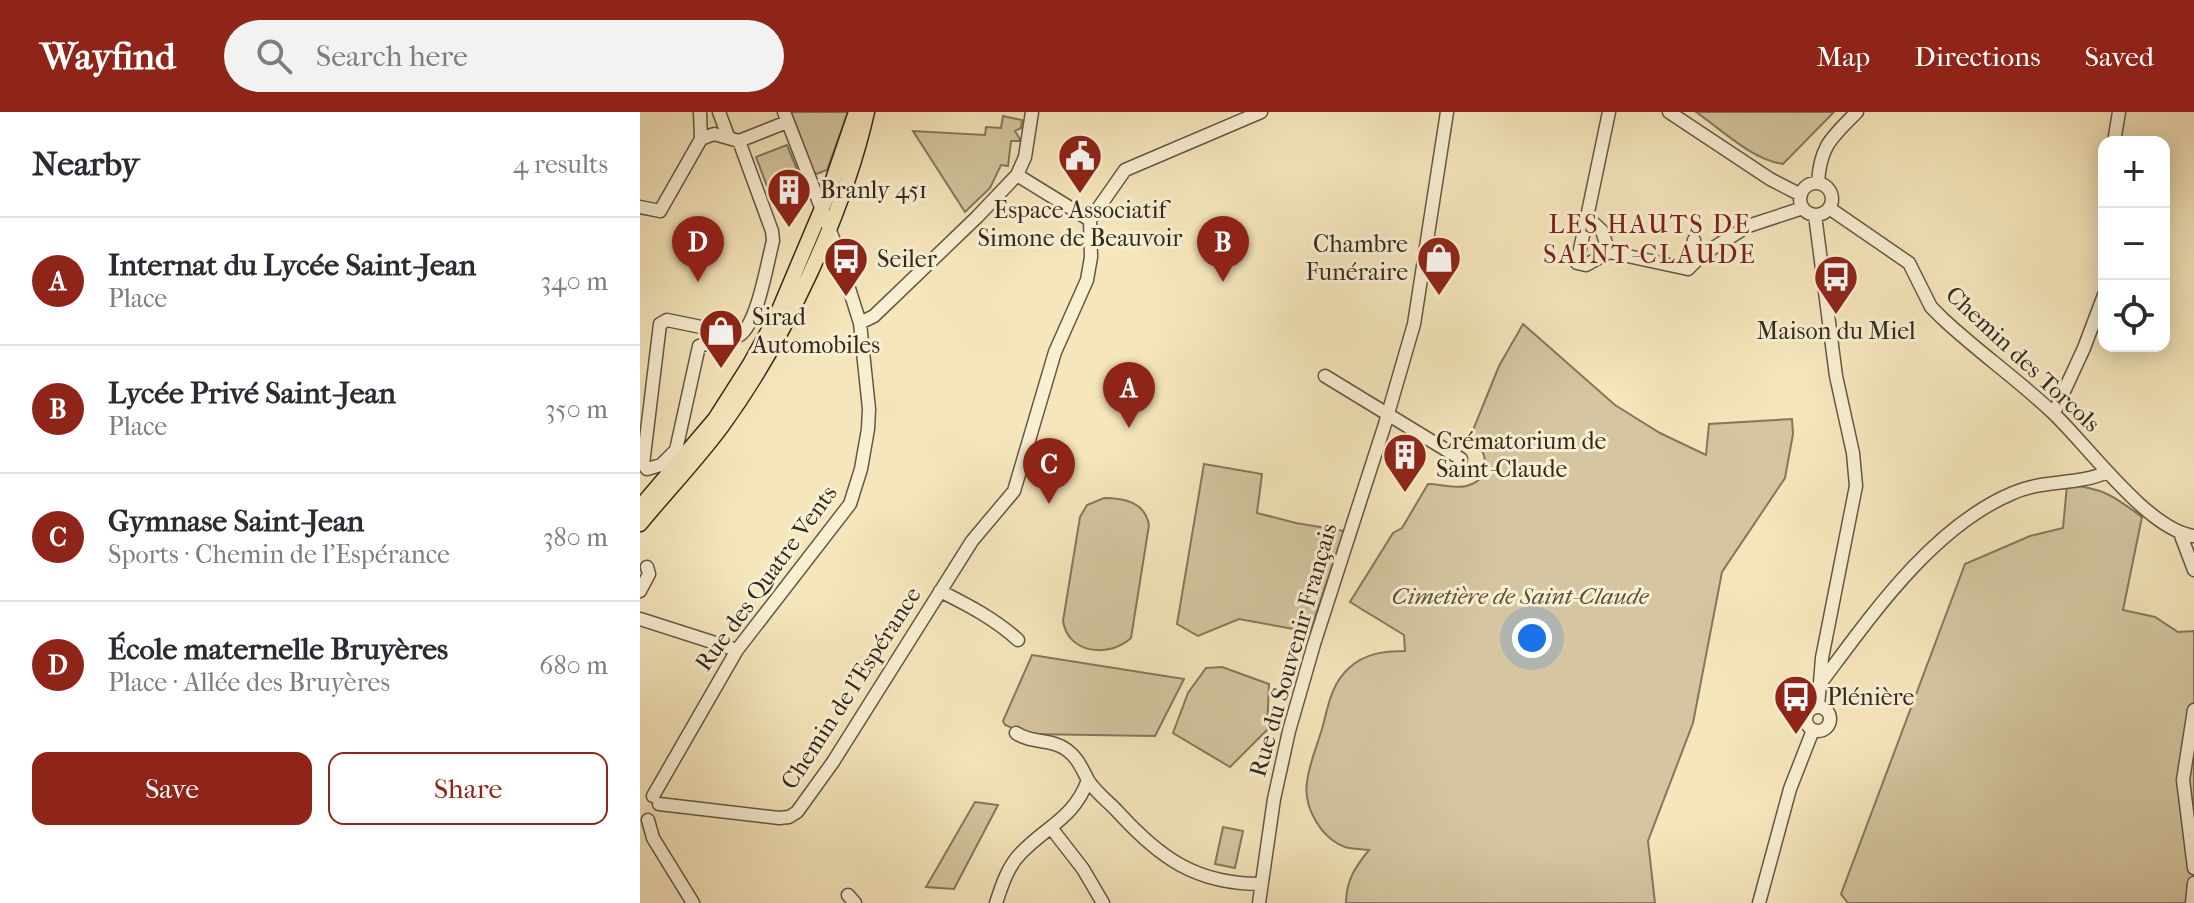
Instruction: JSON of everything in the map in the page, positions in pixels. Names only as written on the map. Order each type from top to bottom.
[{"type":"main road","points":[[640,507],[715,419],[750,364],[776,317],[860,113]]},
{"type":"main road","points":[[640,524],[729,415],[759,370],[829,228],[860,113]]},
{"type":"street","points":[[700,112],[701,139]]},
{"type":"street","points":[[719,112],[772,231],[773,241],[747,329],[740,335],[699,346],[676,450],[661,465],[647,469],[643,464],[660,324],[667,320],[740,335]]},
{"type":"street","points":[[860,323],[874,316],[1017,175],[1025,157],[1032,112]]},
{"type":"street","points":[[1017,175],[1090,220],[1125,170],[1261,112]]},
{"type":"street","name":"Rue du Souvenir Français","points":[[1259,903],[1277,779],[1289,731],[1414,324],[1447,112]]},
{"type":"street","points":[[1609,112],[1577,263],[1586,265],[1609,252],[1688,269],[1695,260],[1756,222],[1791,214],[1802,201],[1809,184],[1818,183],[1830,190],[1832,199],[1829,208],[1815,215]]},
{"type":"street","points":[[1669,112],[1802,201],[1815,215],[1836,376],[1853,453],[1856,486],[1819,685],[1818,707],[1828,712],[1829,723],[1820,730],[1813,730],[1790,789],[1759,903]]},
{"type":"street","points":[[1818,183],[1824,147],[1857,112]]},
{"type":"street","points":[[2115,136],[2119,112]]},
{"type":"street","points":[[810,181],[820,184],[827,180],[860,113]]},
{"type":"street","points":[[640,207],[660,211],[701,139],[708,135],[733,138],[786,117]]},
{"type":"street","name":"Rue des Quatre Vents","points":[[644,819],[658,812],[651,799],[737,650],[850,504],[861,469],[868,429],[865,357],[860,323],[829,228],[786,117]]},
{"type":"street","name":"Chemin des Torcols","points":[[1829,208],[1909,263],[1931,307],[2054,413],[2107,472],[2145,508],[2180,533],[2194,536]]},
{"type":"street","points":[[1587,217],[1602,231],[1609,252]]},
{"type":"street","name":"Chemin de l'Espérance","points":[[651,799],[779,818],[797,812],[833,762],[972,541],[1018,484],[1055,352],[1087,280],[1091,257],[1090,220]]},
{"type":"street","points":[[1694,240],[1691,252],[1695,260]]},
{"type":"street","points":[[817,257],[839,256]]},
{"type":"street","points":[[2054,413],[2098,312]]},
{"type":"street","points":[[1325,376],[1461,459]]},
{"type":"street","points":[[1819,685],[1864,624],[1907,575],[1973,513],[2033,485],[2088,481],[2107,472]]},
{"type":"street","points":[[2180,533],[2194,570]]},
{"type":"street","points":[[640,591],[649,574],[647,567]]},
{"type":"street","name":"Chemin de l'Espérance","points":[[940,591],[970,606],[1018,640]]},
{"type":"street","points":[[640,619],[737,650]]},
{"type":"street","points":[[1822,658],[1836,662]]},
{"type":"street","points":[[2194,710],[2183,780],[2194,868]]},
{"type":"street","points":[[1016,733],[1026,740],[1051,742],[1068,751],[1081,765],[1088,780],[1147,843],[1178,866],[1227,881],[1261,884]]},
{"type":"street","points":[[996,903],[1010,868],[1020,854],[1072,810],[1088,780]]},
{"type":"street","points":[[644,819],[693,903]]},
{"type":"street","points":[[1052,829],[1083,869],[1103,903]]},
{"type":"street","points":[[2192,903],[2194,883]]},
{"type":"green space","points":[[791,112],[848,112],[827,170],[814,172]]},
{"type":"green space","points":[[1696,112],[1834,112],[1783,164],[1748,150]]},
{"type":"green space","points":[[1003,116],[1022,120],[1021,128],[1015,131],[1021,141],[1011,141],[1008,166],[1001,165],[990,188],[965,212],[913,131],[985,135],[986,127],[1001,128]]},
{"type":"green space","points":[[787,145],[806,191],[773,202],[756,157]]},
{"type":"green space","name":"Cimetière de Saint-Claude","points":[[1523,324],[1615,405],[1660,433],[1706,455],[1709,424],[1792,419],[1793,434],[1785,478],[1722,572],[1693,723],[1648,841],[1655,903],[1346,903],[1352,875],[1369,850],[1345,847],[1321,829],[1311,811],[1306,792],[1309,769],[1331,696],[1343,674],[1368,656],[1405,651],[1404,635],[1350,602],[1393,533],[1402,528],[1428,484],[1462,487],[1482,477],[1484,456],[1471,435],[1499,366]]},
{"type":"green space","points":[[1204,464],[1262,474],[1257,513],[1344,531],[1310,632],[1239,619],[1198,636],[1177,624]]},
{"type":"green space","points":[[2067,485],[2108,494],[2142,517],[2123,610],[2155,617],[2178,632],[2194,631],[2194,903],[1848,903],[1841,894],[1965,564],[2030,536],[2063,528]]},
{"type":"green space","points":[[1104,498],[1119,499],[1138,506],[1149,525],[1131,638],[1101,650],[1081,646],[1073,640],[1066,632],[1063,621],[1080,517],[1087,505]]},
{"type":"green space","points":[[1032,655],[1184,679],[1155,736],[1027,734],[1005,725],[1003,721]]},
{"type":"green space","points":[[1222,667],[1269,684],[1267,730],[1230,767],[1173,733],[1188,693],[1206,668]]},
{"type":"green space","points":[[975,802],[998,805],[954,889],[926,887]]},
{"type":"green space","points":[[1223,827],[1243,831],[1235,868],[1215,864]]},
{"type":"place","name":"Espace Associatif Simone de Beauvoir","points":[[1080,195]]},
{"type":"place","name":"Branly 451","points":[[789,229]]},
{"type":"place","name":"École maternelle Bruyères","points":[[698,282]]},
{"type":"place","name":"Lycée Privé Saint-Jean","points":[[1223,282]]},
{"type":"place","name":"Chambre Funéraire","points":[[1439,297]]},
{"type":"place","name":"Seiler","points":[[846,298]]},
{"type":"place","name":"Maison du Miel","points":[[1836,316]]},
{"type":"place","name":"Sirad Automobiles","points":[[721,370]]},
{"type":"place","name":"Internat du Lycée Saint-Jean","points":[[1129,428]]},
{"type":"place","name":"Crématorium de Saint-Claude","points":[[1405,494]]},
{"type":"place","name":"Gymnase Saint-Jean","points":[[1049,504]]},
{"type":"place","name":"Plénière","points":[[1796,736]]},
{"type":"district","name":"LES HAUTS DE SAINT-CLAUDE","points":[[1650,239]]}]
